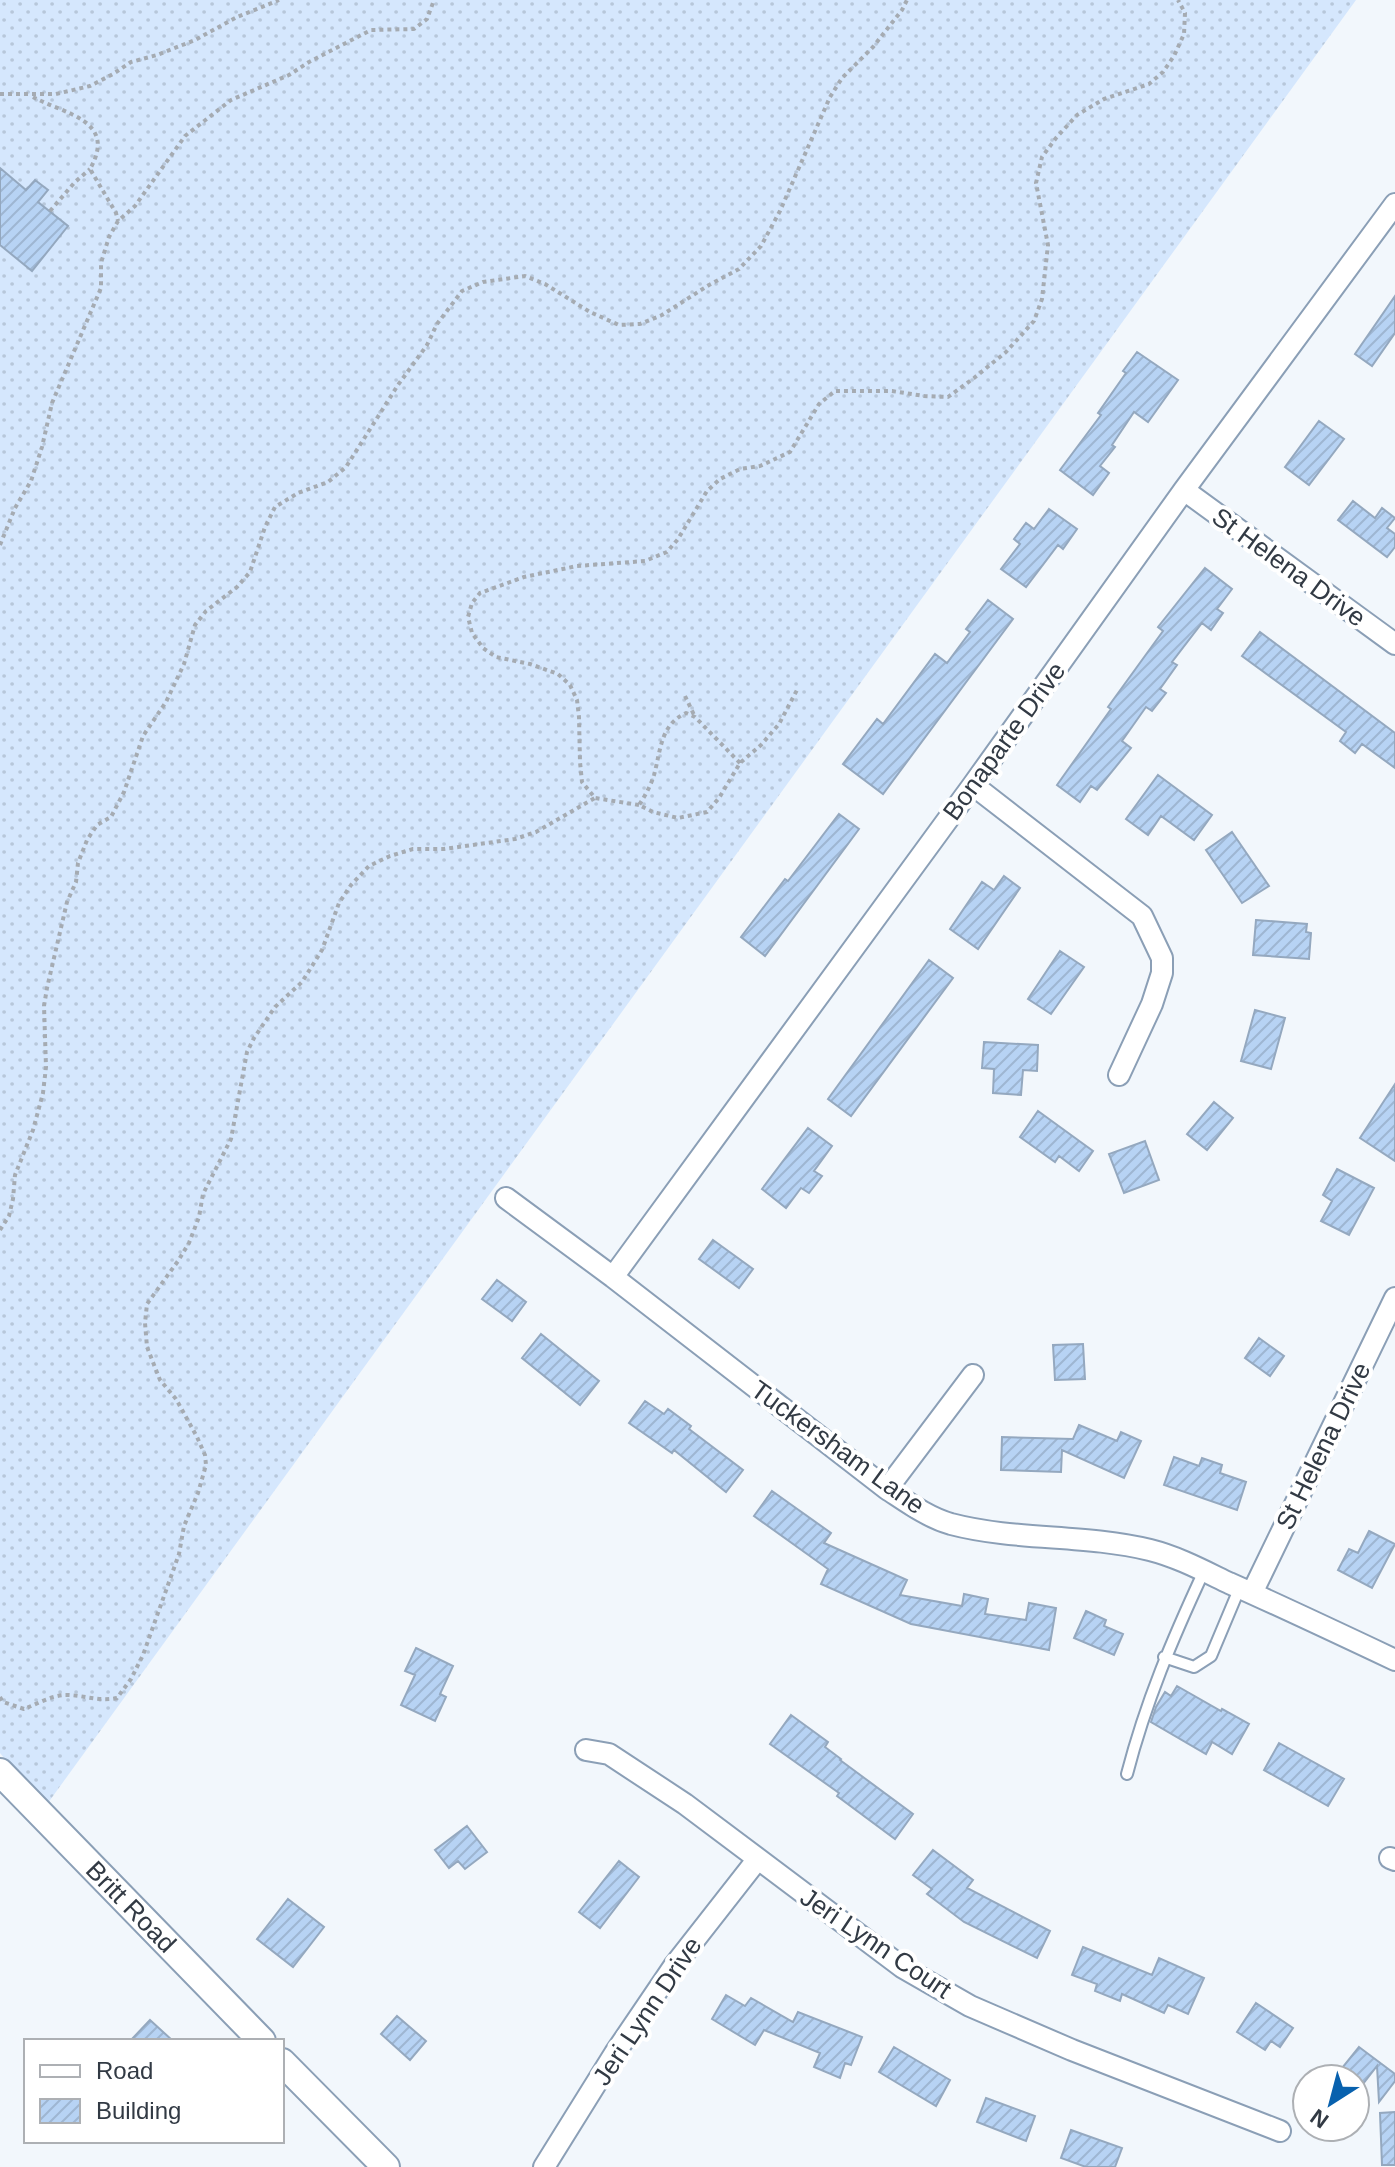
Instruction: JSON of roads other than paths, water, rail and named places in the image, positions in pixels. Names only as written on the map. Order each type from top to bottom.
[{"type":"street","name":"Bonaparte Drive","points":[[613,1277],[973,785],[1184,490],[1394,209]]},
{"type":"street","name":"St Helena Drive","points":[[1184,490],[1395,644]]},
{"type":"street","points":[[973,785],[1142,916],[1162,958],[1162,973],[1152,1004],[1119,1075]]},
{"type":"street","name":"Tuckersham Lane","points":[[506,1198],[917,1509],[949,1523],[1001,1533],[1150,1550],[1204,1571],[1395,1660]]},
{"type":"street","name":"St Helena Drive","points":[[1246,1590],[1395,1298]]},
{"type":"street","points":[[887,1489],[973,1375]]},
{"type":"street","name":"Jeri Lynn Court","points":[[586,1750],[609,1754],[685,1804],[902,1967],[970,2006],[1072,2050],[1280,2131]]},
{"type":"street","name":"Britt Road","points":[[0,1772],[260,2039]]},
{"type":"street","name":"Jeri Lynn Drive","points":[[544,2167],[674,1966],[757,1860]]},
{"type":"street","points":[[284,2064],[386,2167]]},
{"type":"lane","points":[[1127,1774],[1139,1728],[1164,1657],[1204,1571]]},
{"type":"lane","points":[[1164,1657],[1194,1667],[1211,1656],[1246,1590]]}]
